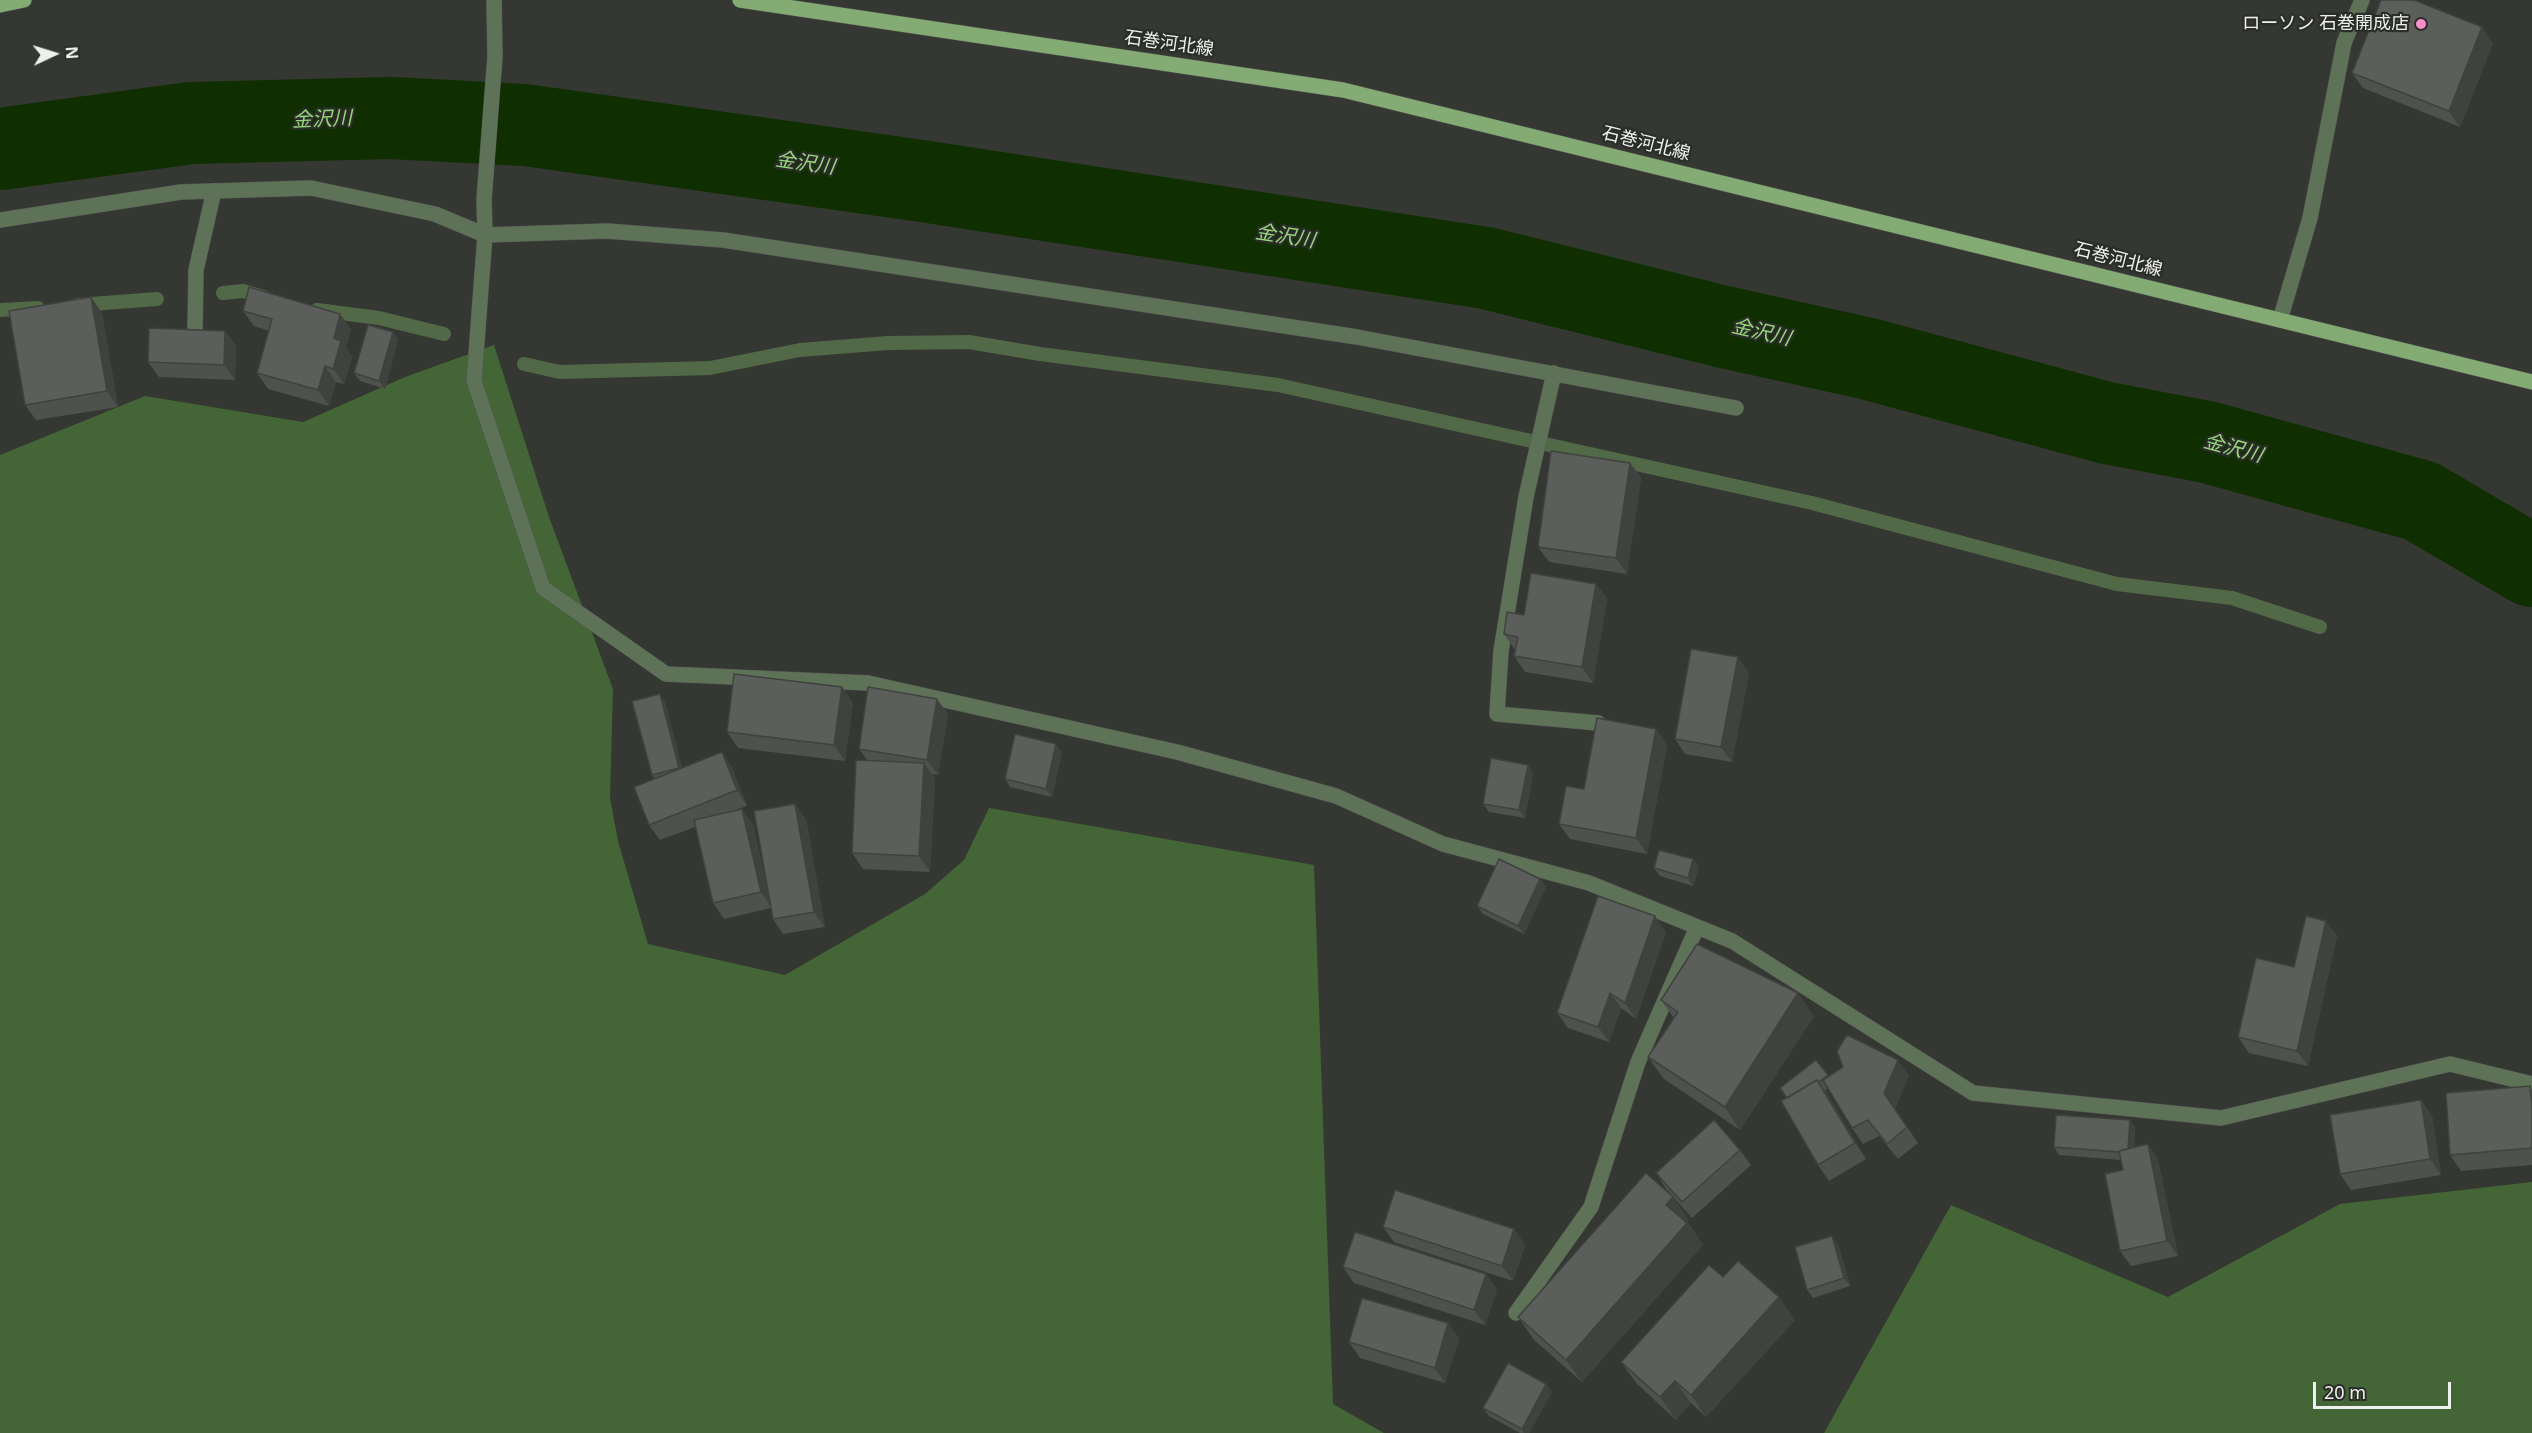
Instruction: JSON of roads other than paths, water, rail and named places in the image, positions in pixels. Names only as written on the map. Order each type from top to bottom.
[{"type":"main road","points":[[0,5],[24,0]]},
{"type":"main road","name":"石巻河北線","points":[[740,0],[1343,90],[2532,382]]},
{"type":"street","points":[[494,0],[495,56],[474,381],[543,588],[666,674],[868,683],[1178,752],[1336,796],[1443,844],[1589,883],[1732,941],[1973,1093],[2221,1119],[2450,1064],[2532,1084]]},
{"type":"street","points":[[2280,320],[2310,218],[2344,43],[2362,0]]},
{"type":"street","points":[[0,219],[181,192],[311,188],[435,214],[485,235],[607,231],[723,240],[1357,337],[1736,408]]},
{"type":"street","points":[[195,330],[196,270],[214,191]]},
{"type":"street","points":[[1554,373],[1535,457],[1501,651],[1497,714],[1598,723]]},
{"type":"street","points":[[1516,1313],[1591,1207],[1638,1062],[1697,927]]},
{"type":"waterway","name":"金沢川","points":[[0,149],[191,123],[391,118],[525,125],[922,181],[1486,268],[1724,327],[1865,358],[2107,423],[2207,442],[2421,501],[2532,566]]},
{"type":"waterway","points":[[223,293],[243,291],[263,297]]},
{"type":"waterway","points":[[78,305],[157,299]]},
{"type":"waterway","points":[[0,310],[38,308]]},
{"type":"waterway","points":[[317,310],[379,318],[444,334]]},
{"type":"waterway","points":[[524,364],[560,372],[710,368],[800,350],[888,343],[969,342],[1040,354],[1278,385],[1812,503],[2117,584],[2232,598],[2320,627]]},
{"type":"place","name":"ローソン 石巻開成店","points":[[2421,24]]}]
